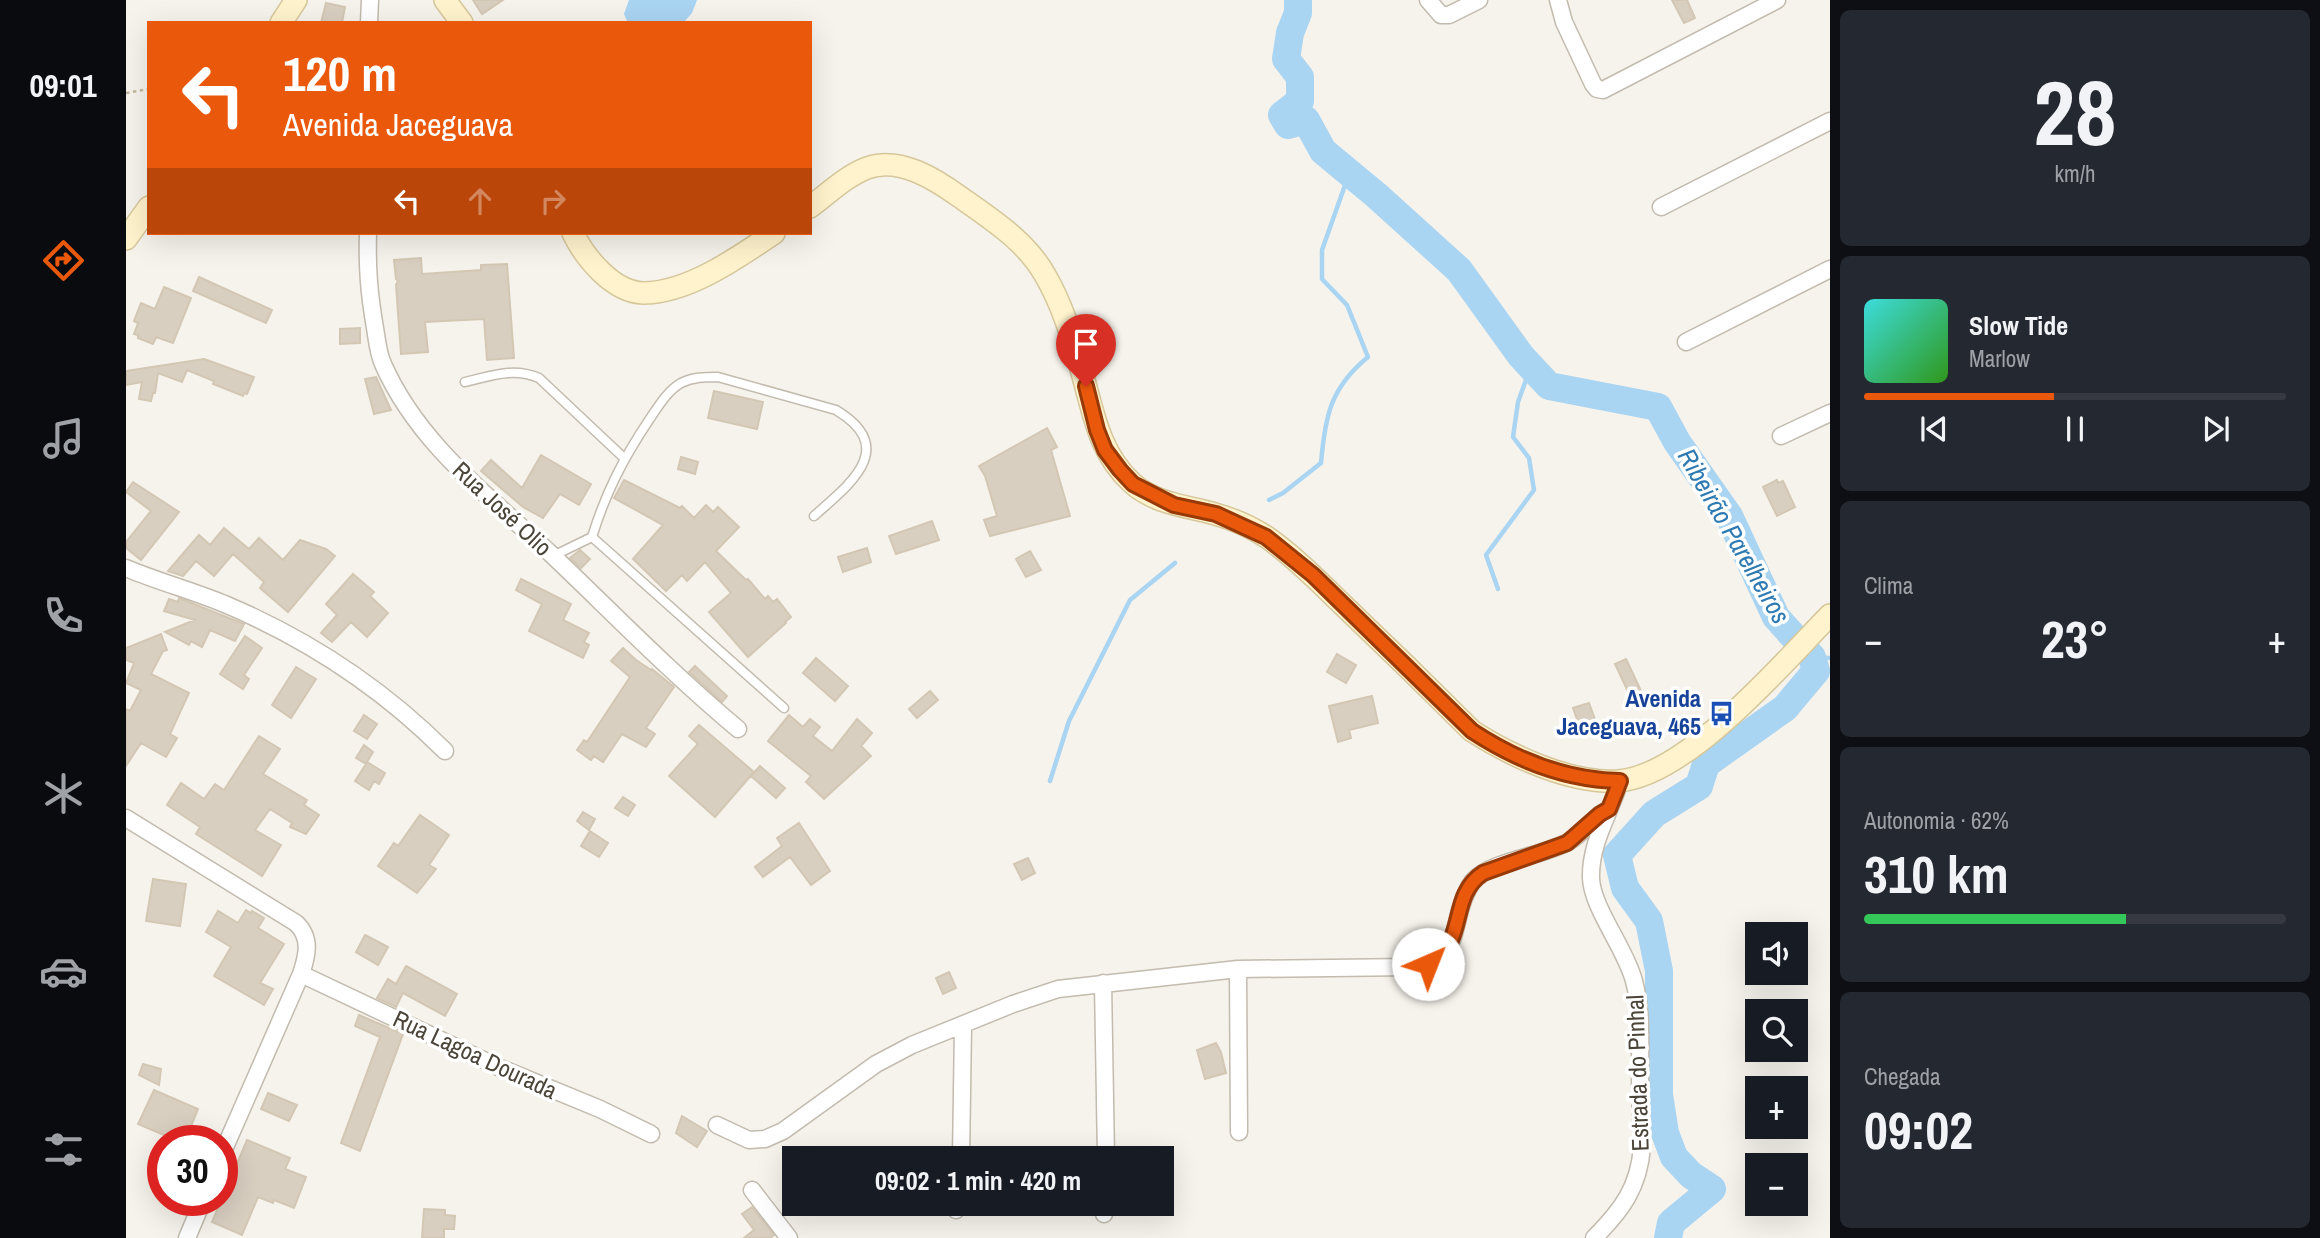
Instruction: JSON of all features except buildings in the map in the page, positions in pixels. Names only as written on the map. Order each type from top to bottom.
[{"type":"main road","points":[[282,21],[296,0]]},
{"type":"main road","points":[[445,0],[461,21]]},
{"type":"main road","points":[[812,206],[868,168],[896,166],[938,183],[996,223],[1025,248],[1044,273],[1066,321],[1105,450],[1133,484],[1174,505],[1216,514],[1266,537],[1313,575],[1472,731],[1499,749],[1592,781],[1620,781],[1652,772],[1691,750],[1823,622]]},
{"type":"main road","points":[[126,239],[147,210]]},
{"type":"main road","points":[[574,235],[594,265],[612,282],[641,293],[668,289],[695,279],[726,265],[771,235]]},
{"type":"street","points":[[369,21],[370,0]]},
{"type":"street","points":[[1428,0],[1441,15],[1449,15],[1479,0]]},
{"type":"street","points":[[1558,0],[1564,22],[1593,84],[1597,89],[1603,90],[1777,0]]},
{"type":"street","points":[[1661,207],[1830,121]]},
{"type":"street","name":"Rua José Olio","points":[[368,235],[368,293],[378,345],[382,362],[406,407],[442,454],[553,556],[653,654],[738,729]]},
{"type":"street","points":[[1686,342],[1830,269]]},
{"type":"street","points":[[1781,436],[1830,414]]},
{"type":"street","points":[[126,568],[226,605],[297,638],[381,695],[445,751]]},
{"type":"street","name":"Estrada do Pinhal","points":[[1594,1238],[1612,1219],[1634,1186],[1642,1147],[1640,1019],[1637,994],[1629,962],[1598,902],[1591,882],[1593,853],[1620,781]]},
{"type":"street","points":[[717,1125],[749,1140],[765,1139],[783,1131],[876,1065],[912,1045],[1013,1004],[1058,989],[1238,969],[1411,967],[1428,964],[1441,958],[1449,949],[1460,910],[1475,879],[1483,873],[1567,843],[1609,809]]},
{"type":"street","points":[[126,818],[296,923],[306,939],[307,956],[301,974],[235,1125]]},
{"type":"street","points":[[1238,969],[1239,1132]]},
{"type":"street","name":"Rua Lagoa Dourada","points":[[301,974],[498,1067],[600,1109],[650,1134]]},
{"type":"street","points":[[1103,983],[1106,1146]]},
{"type":"street","points":[[961,1146],[963,1026]]},
{"type":"street","points":[[752,1190],[789,1238]]},
{"type":"street","points":[[187,1238],[196,1216]]},
{"type":"lane","points":[[465,382],[513,371],[539,378],[624,458]]},
{"type":"lane","points":[[553,556],[592,537],[624,458],[666,396],[681,383],[699,377],[718,377],[836,410],[850,418],[860,430],[866,445],[865,461],[858,475],[814,516]]},
{"type":"lane","points":[[592,537],[784,708]]},
{"type":"path","points":[[126,93],[147,89]]},
{"type":"water","points":[[629,0],[697,0],[692,13],[685,21],[627,21],[624,14]]},
{"type":"waterway","name":"Ribeirão Parelheiros","points":[[1298,0],[1298,13],[1290,33],[1286,59],[1300,77],[1300,101],[1282,115],[1288,125],[1306,120],[1323,151],[1459,270],[1521,356],[1549,386],[1658,407],[1677,442],[1729,516],[1776,617],[1812,657],[1816,671],[1785,708],[1706,764],[1699,786],[1654,814],[1617,855],[1625,888],[1649,921],[1659,971],[1659,1095],[1665,1133],[1674,1157],[1691,1175],[1712,1189],[1671,1223],[1668,1238]]},
{"type":"waterway","points":[[1269,500],[1283,493],[1321,463],[1328,417],[1337,392],[1368,357],[1347,305],[1322,279],[1322,250],[1349,174]]},
{"type":"waterway","points":[[1498,589],[1486,555],[1534,490],[1529,458],[1513,437],[1518,402],[1531,366]]},
{"type":"waterway","points":[[1050,781],[1069,721],[1130,600],[1175,563]]},
{"type":"waterway","points":[[1812,657],[1830,658]]},
{"type":"place","name":"Avenida Jaceguava, 465","points":[[1721,713]]},
{"type":"route","points":[[1086,386],[1105,450],[1133,484],[1174,505],[1216,514],[1236,522],[1266,537],[1290,554],[1472,731],[1499,749],[1552,770],[1592,781],[1620,781],[1609,809],[1567,843],[1483,873],[1475,879],[1460,910],[1449,949],[1441,958],[1428,964]]}]
